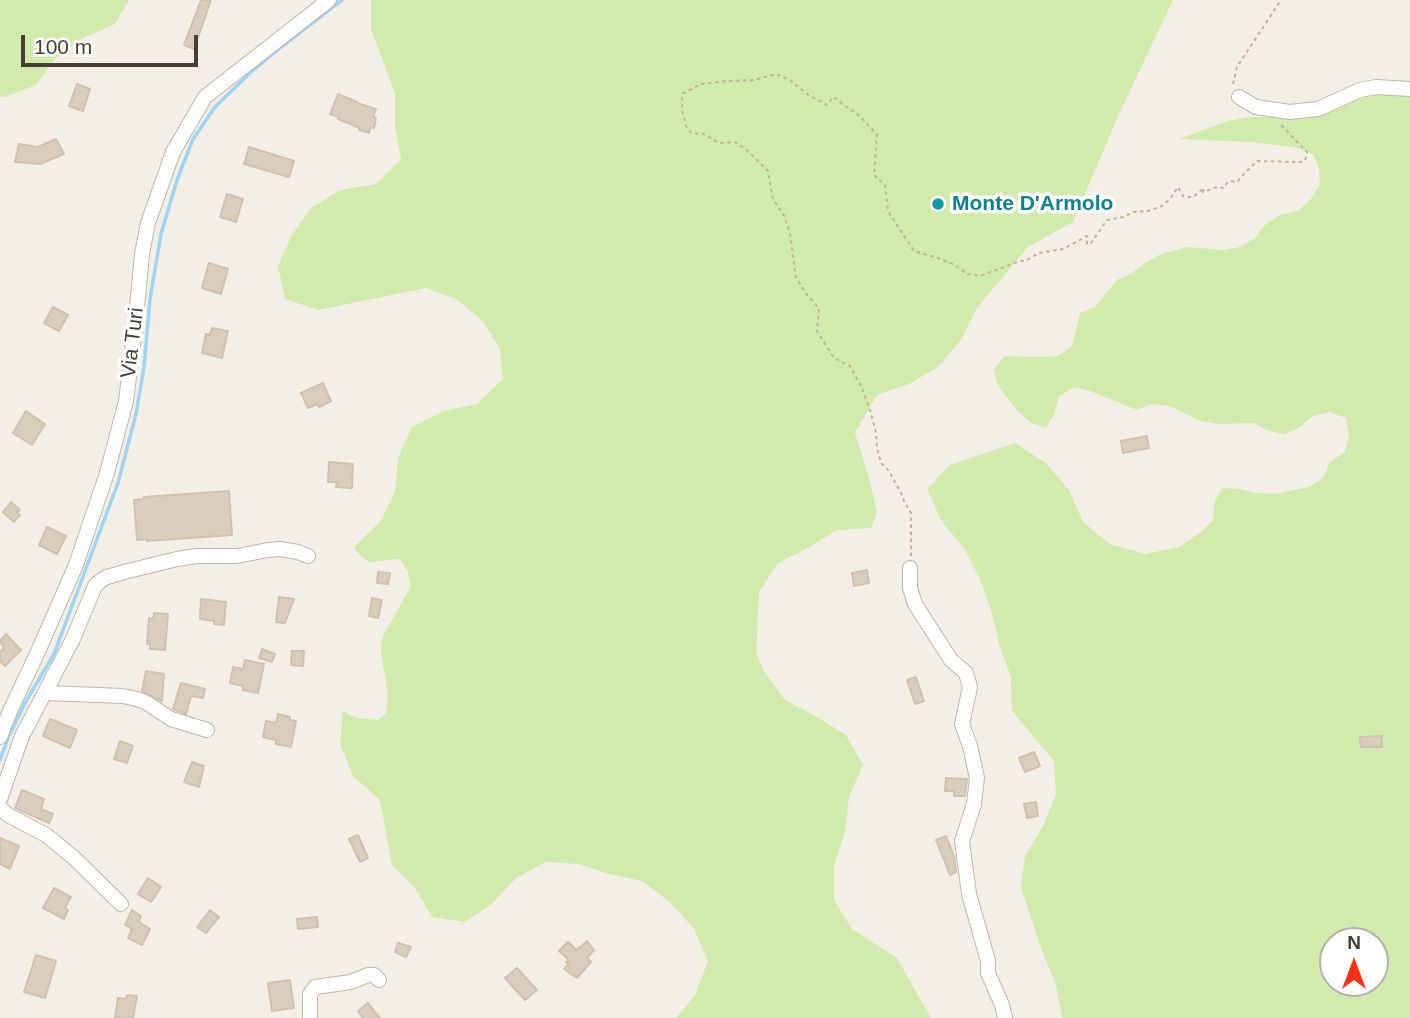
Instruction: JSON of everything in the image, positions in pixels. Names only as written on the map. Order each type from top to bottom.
[{"type":"street","name":"Via Turi","points":[[0,737],[76,565],[107,473],[125,401],[148,223],[173,152],[205,97],[329,0]]},
{"type":"street","points":[[1239,97],[1256,107],[1290,112],[1318,109],[1360,90],[1377,87],[1410,89]]},
{"type":"street","points":[[1,789],[22,736],[73,639],[95,586],[100,581],[152,565],[197,556],[225,557],[280,549],[308,556]]},
{"type":"street","points":[[910,568],[910,588],[915,604],[951,660],[966,673],[970,687],[962,724],[977,778],[974,804],[962,841],[969,894],[988,961],[988,973],[1005,1018]]},
{"type":"street","points":[[46,693],[137,699],[171,719],[207,730]]},
{"type":"street","points":[[0,808],[46,835],[121,904]]},
{"type":"street","points":[[310,1018],[310,994],[315,987],[351,982],[368,975],[374,975],[379,980]]},
{"type":"path","points":[[1239,97],[1233,86],[1237,67],[1281,0]]},
{"type":"path","points":[[910,568],[911,513],[889,471],[881,463],[872,413],[862,388],[850,366],[834,358],[817,331],[819,308],[796,278],[790,234],[785,217],[773,199],[768,171],[735,142],[719,143],[704,134],[691,134],[682,110],[682,94],[701,84],[754,80],[776,74],[790,80],[827,105],[833,97],[861,117],[877,135],[874,176],[884,185],[888,211],[914,251],[955,265],[967,274],[980,276],[1025,261],[1039,253],[1063,249],[1087,236],[1087,244],[1091,243],[1107,220],[1162,206],[1178,187],[1183,196],[1193,197],[1204,188],[1203,192],[1217,187],[1224,188],[1231,181],[1237,182],[1257,161],[1306,161],[1307,152],[1278,122]]},
{"type":"green space","points":[[0,0],[129,0],[115,24],[83,38],[55,59],[36,85],[0,97]]},
{"type":"green space","points":[[371,0],[1173,0],[1119,114],[1073,222],[1028,247],[977,308],[961,340],[938,367],[909,384],[877,395],[855,433],[877,512],[871,528],[837,530],[778,563],[759,592],[756,653],[764,671],[785,700],[846,735],[863,765],[849,797],[845,832],[834,865],[834,900],[852,929],[897,958],[931,1018],[676,1018],[695,995],[708,961],[694,929],[671,903],[642,881],[578,864],[546,862],[516,878],[493,903],[465,922],[432,917],[415,888],[392,865],[380,800],[353,776],[340,744],[343,711],[356,718],[378,720],[386,714],[388,695],[381,653],[382,638],[411,586],[408,572],[400,559],[370,562],[360,556],[354,547],[380,522],[395,492],[398,458],[412,427],[444,411],[477,404],[503,379],[500,349],[482,320],[456,299],[426,288],[318,310],[285,299],[278,266],[292,235],[311,208],[340,190],[376,184],[401,159],[395,126],[395,93],[371,29]]},
{"type":"green space","points":[[1372,95],[1410,95],[1410,1018],[1062,1018],[1056,984],[1021,888],[1025,856],[1043,826],[1056,794],[1054,761],[1012,711],[1011,677],[980,579],[964,548],[942,522],[927,489],[950,465],[1015,443],[1046,463],[1069,490],[1083,522],[1110,544],[1145,554],[1179,547],[1201,532],[1213,520],[1214,503],[1222,488],[1275,494],[1309,487],[1323,478],[1330,462],[1345,452],[1349,436],[1346,418],[1330,412],[1313,416],[1300,427],[1284,434],[1269,431],[1254,423],[1219,424],[1201,421],[1169,406],[1152,404],[1137,410],[1074,387],[1059,396],[1055,412],[1046,428],[1031,423],[1018,412],[998,386],[994,369],[1005,356],[1058,356],[1072,346],[1080,313],[1095,307],[1117,280],[1161,254],[1188,247],[1223,250],[1240,247],[1255,238],[1265,225],[1280,215],[1298,211],[1311,199],[1320,184],[1319,168],[1313,154],[1294,147],[1179,139],[1227,121],[1252,117],[1301,117]]},
{"type":"building","points":[[201,0],[211,0],[194,49],[184,45]]},
{"type":"building","points":[[77,84],[90,89],[83,111],[69,106]]},
{"type":"building","points":[[338,94],[376,109],[373,117],[376,118],[374,128],[370,127],[369,133],[330,114]]},
{"type":"building","points":[[56,139],[64,154],[40,164],[15,162],[19,144],[38,147]]},
{"type":"building","points":[[249,147],[294,161],[289,177],[244,164]]},
{"type":"building","points":[[227,194],[243,199],[236,222],[220,217]]},
{"type":"building","points":[[209,263],[228,269],[221,294],[202,288]]},
{"type":"building","points":[[53,307],[68,315],[59,331],[44,323]]},
{"type":"building","points":[[212,328],[228,331],[222,358],[202,353],[206,334],[210,335]]},
{"type":"building","points":[[323,383],[331,401],[319,407],[317,404],[308,408],[301,393]]},
{"type":"building","points":[[26,411],[45,424],[32,445],[13,433]]},
{"type":"building","points":[[1147,436],[1149,448],[1123,453],[1121,441]]},
{"type":"building","points":[[329,462],[353,464],[352,488],[336,487],[337,482],[328,482]]},
{"type":"building","points":[[229,491],[232,535],[137,540],[134,500]]},
{"type":"building","points":[[11,502],[20,510],[17,512],[20,515],[14,522],[3,512]]},
{"type":"building","points":[[47,527],[66,536],[57,554],[39,545]]},
{"type":"building","points":[[867,570],[869,583],[854,586],[852,573]]},
{"type":"building","points":[[378,572],[390,573],[388,584],[377,583]]},
{"type":"building","points":[[279,597],[294,599],[285,623],[276,622]]},
{"type":"building","points":[[372,598],[382,600],[378,618],[369,616]]},
{"type":"building","points":[[201,599],[226,602],[224,625],[200,619]]},
{"type":"building","points":[[154,613],[168,614],[165,650],[150,649],[150,644],[147,644],[149,618],[153,619]]},
{"type":"building","points":[[6,634],[21,650],[5,666],[0,661],[0,652],[4,648],[0,641]]},
{"type":"building","points":[[262,649],[275,654],[272,662],[259,658]]},
{"type":"building","points":[[292,651],[304,651],[303,666],[291,665]]},
{"type":"building","points":[[245,660],[264,664],[258,693],[243,690],[243,686],[230,683],[233,667],[243,669]]},
{"type":"building","points":[[146,671],[164,674],[162,701],[142,691]]},
{"type":"building","points":[[916,677],[924,701],[915,704],[907,680]]},
{"type":"building","points":[[181,683],[205,689],[203,698],[191,696],[186,714],[173,709]]},
{"type":"building","points":[[278,714],[296,721],[291,747],[276,744],[276,740],[263,737],[266,721],[276,723]]},
{"type":"building","points":[[50,719],[77,730],[70,748],[43,736]]},
{"type":"building","points":[[1382,736],[1382,747],[1361,747],[1360,737]]},
{"type":"building","points":[[120,741],[133,746],[127,763],[114,759]]},
{"type":"building","points":[[1034,752],[1040,766],[1025,772],[1019,758]]},
{"type":"building","points":[[192,762],[204,766],[199,787],[184,782]]},
{"type":"building","points":[[946,778],[967,779],[965,796],[954,796],[954,791],[945,791]]},
{"type":"building","points":[[22,790],[44,799],[41,809],[53,814],[49,823],[15,808]]},
{"type":"building","points":[[1036,802],[1038,816],[1027,818],[1024,804]]},
{"type":"building","points":[[358,835],[368,858],[360,862],[349,839]]},
{"type":"building","points":[[946,836],[954,856],[956,872],[950,875],[936,840]]},
{"type":"building","points":[[0,838],[19,846],[10,869],[0,864]]},
{"type":"building","points":[[148,878],[161,887],[151,902],[138,894]]},
{"type":"building","points":[[54,888],[71,897],[65,908],[68,910],[64,919],[43,908]]},
{"type":"building","points":[[132,910],[141,916],[139,922],[150,929],[142,945],[128,938],[132,929],[125,925]]},
{"type":"building","points":[[210,910],[219,917],[206,933],[197,927]]},
{"type":"building","points":[[317,917],[318,927],[298,929],[297,919]]},
{"type":"building","points":[[587,941],[594,950],[587,958],[591,962],[577,978],[564,969],[569,960],[559,951],[568,942],[577,950]]},
{"type":"building","points":[[398,943],[411,947],[406,957],[395,952]]},
{"type":"building","points":[[36,955],[56,961],[45,998],[24,992]]},
{"type":"building","points":[[517,968],[537,990],[525,1000],[505,978]]},
{"type":"building","points":[[290,980],[294,1008],[272,1011],[268,983]]},
{"type":"building","points":[[127,995],[137,996],[133,1018],[115,1018],[118,998],[126,999]]},
{"type":"building","points":[[368,1003],[380,1018],[363,1018],[358,1011]]},
{"type":"waterway","points":[[0,760],[25,703],[54,654],[118,483],[136,414],[161,234],[193,139],[215,107],[250,73],[342,0]]},
{"type":"place","name":"Monte D'Armolo","points":[[938,204]]}]
